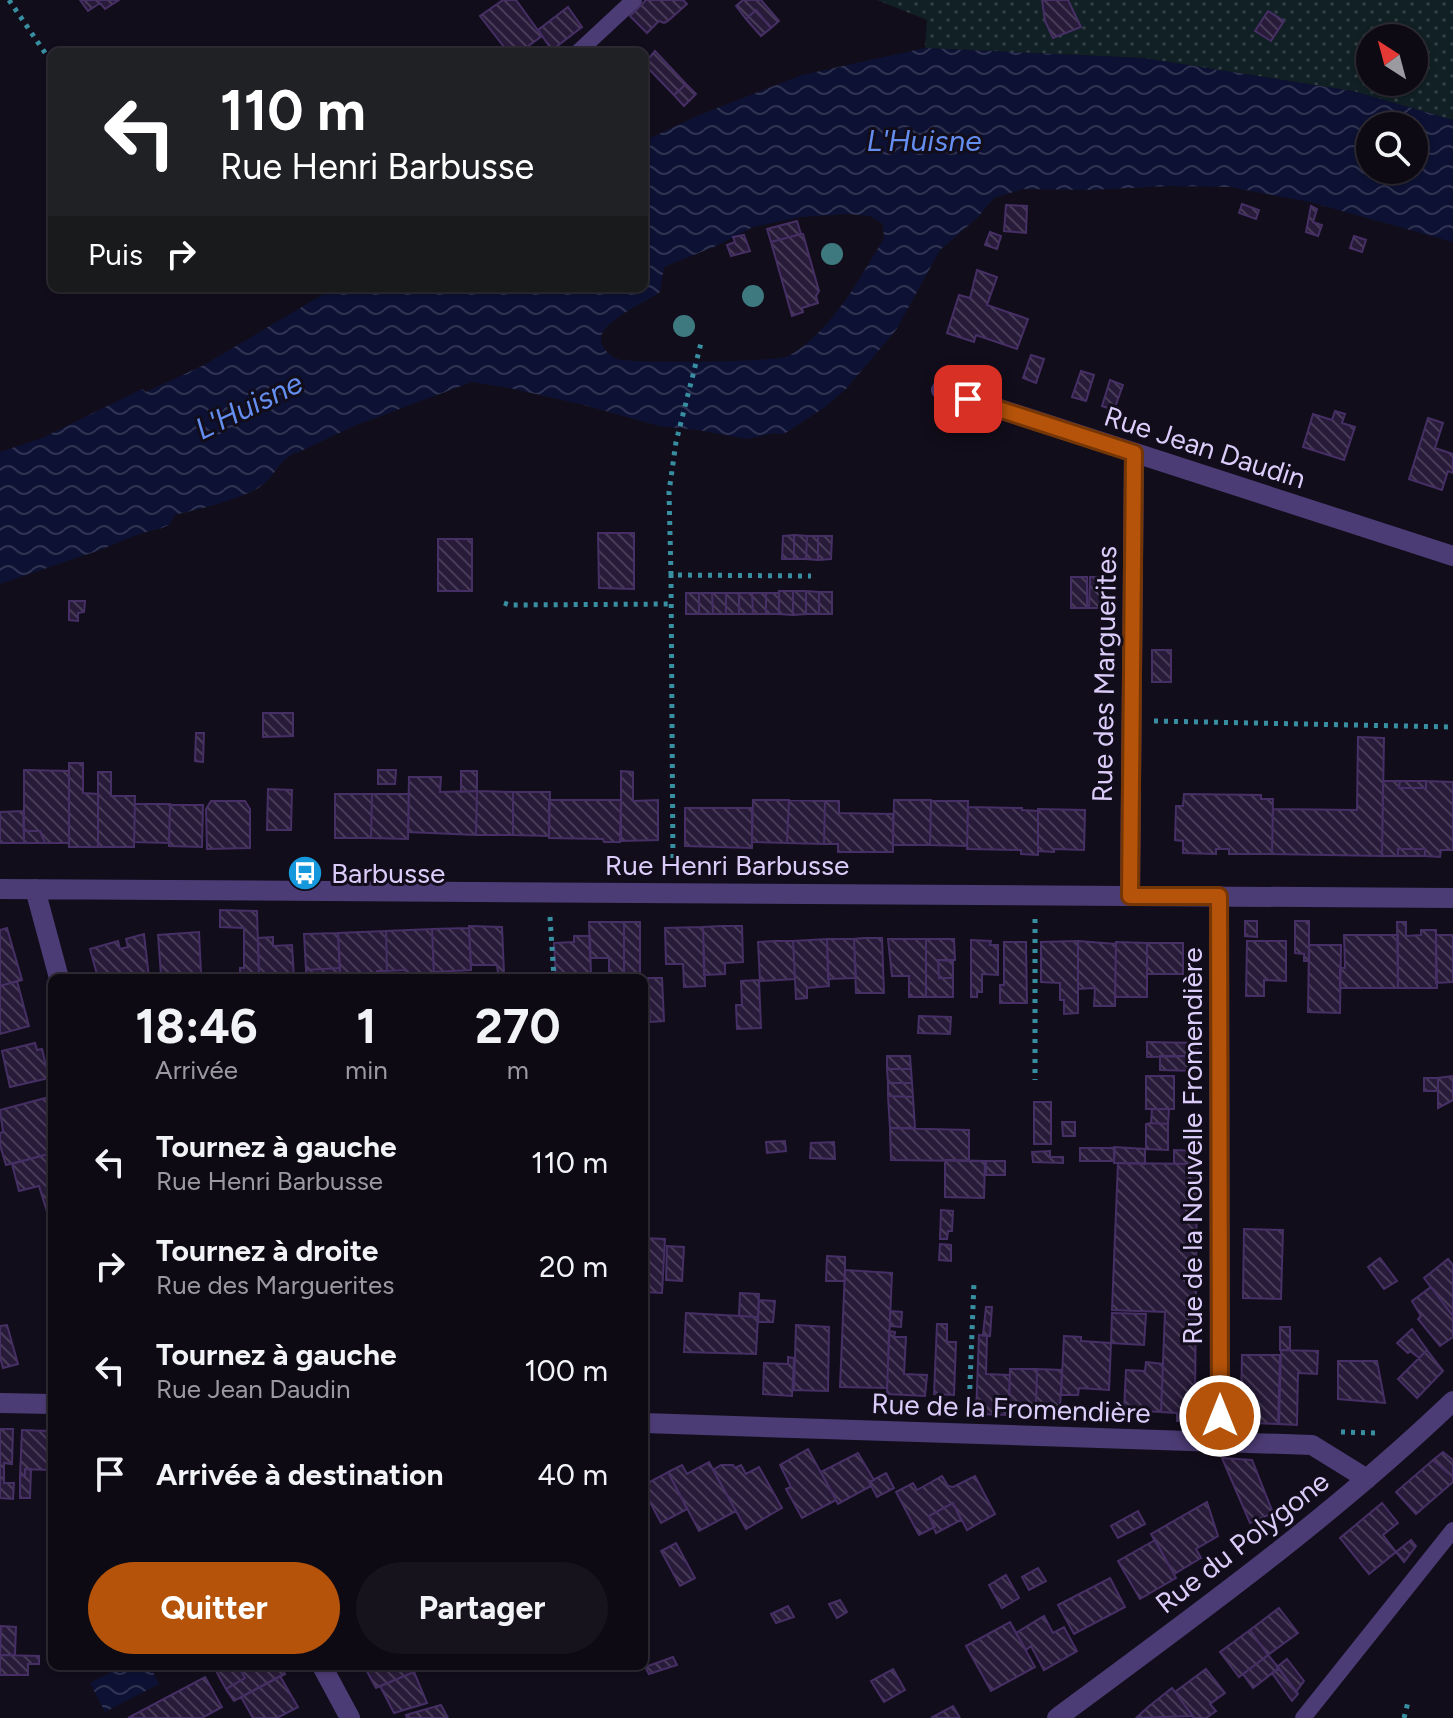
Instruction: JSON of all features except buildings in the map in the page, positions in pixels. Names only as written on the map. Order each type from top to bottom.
[{"type":"street","name":"Rue Jean Daudin","points":[[941,390],[1453,556]]},
{"type":"street","name":"Rue des Marguerites","points":[[1130,896],[1134,453]]},
{"type":"street","name":"Rue Henri Barbusse","points":[[0,889],[1453,898]]},
{"type":"street","points":[[35,889],[58,974]]},
{"type":"street","name":"Rue de la Nouvelle Fromendière","points":[[1219,896],[1220,1444]]},
{"type":"street","name":"Rue du Polygone","points":[[1057,1718],[1240,1581],[1367,1479],[1453,1401]]},
{"type":"street","points":[[0,1403],[48,1404]]},
{"type":"street","name":"Rue de la Fromendière","points":[[648,1423],[1312,1445],[1367,1479]]},
{"type":"street","points":[[324,1670],[350,1718]]},
{"type":"lane","points":[[582,48],[634,0]]},
{"type":"lane","points":[[1303,1718],[1453,1530]]},
{"type":"path","points":[[9,0],[48,57]]},
{"type":"path","points":[[673,893],[669,492],[676,442],[701,343]]},
{"type":"path","points":[[671,575],[811,576]]},
{"type":"path","points":[[504,603],[671,604]]},
{"type":"path","points":[[1133,721],[1453,727]]},
{"type":"path","points":[[549,892],[554,974]]},
{"type":"path","points":[[1035,894],[1035,1080]]},
{"type":"path","points":[[968,1434],[974,1282]]},
{"type":"path","points":[[1404,1718],[1408,1702]]},
{"type":"shaded area","points":[[877,0],[1453,0],[1453,120],[1370,96],[1428,96],[1428,24],[1356,24],[1356,92],[1143,58],[925,48],[927,20]]},
{"type":"water","name":"L'Huisne","points":[[925,48],[1143,58],[1353,91],[1356,96],[1370,96],[1425,112],[1356,112],[1356,184],[1428,184],[1428,113],[1453,120],[1453,242],[1310,202],[1230,187],[1023,189],[994,198],[977,218],[940,250],[896,330],[846,389],[784,434],[747,439],[659,426],[584,405],[472,382],[354,426],[293,454],[266,482],[244,495],[175,515],[169,525],[162,528],[0,584],[0,452],[42,438],[142,389],[146,392],[204,365],[322,295],[329,292],[648,292],[648,139],[697,116],[802,75]],"holes":[[[846,214],[870,216],[883,224],[884,238],[832,318],[789,356],[734,361],[628,361],[614,358],[603,347],[602,334],[614,320],[660,292],[664,267],[753,227],[801,217]]]},
{"type":"water","points":[[114,1670],[152,1670],[159,1684],[105,1712],[90,1683]]},
{"type":"place","name":"Barbusse","points":[[305,873]]},
{"type":"route","points":[[968,399],[1134,453],[1130,896],[1219,896],[1220,1416]]}]
